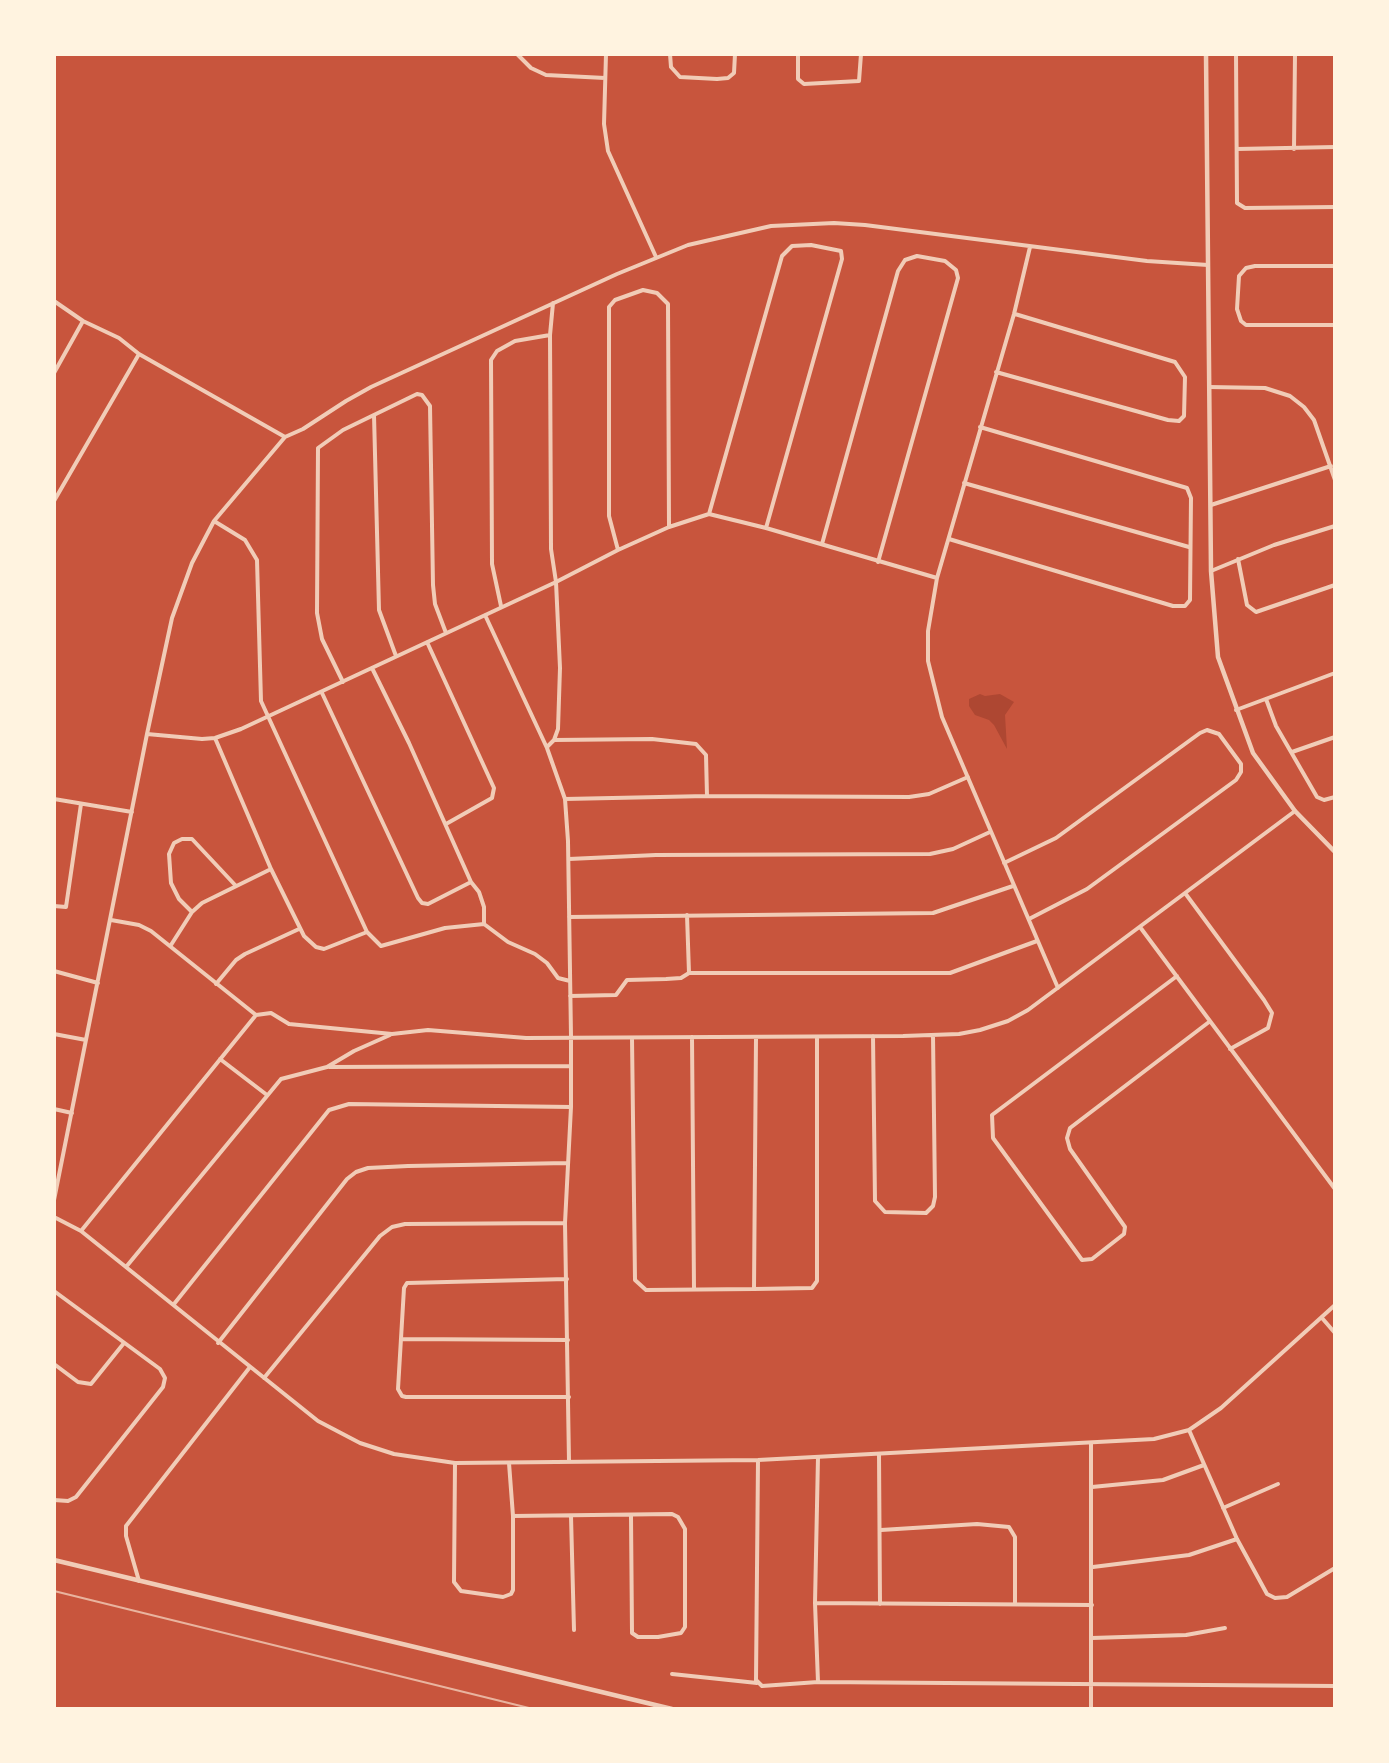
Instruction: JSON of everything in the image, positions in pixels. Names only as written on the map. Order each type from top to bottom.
[{"type":"street","points":[[517,54],[531,68],[546,75],[605,78]]},
{"type":"street","points":[[606,54],[604,124],[608,151],[656,257]]},
{"type":"street","points":[[670,54],[671,67],[680,77],[717,79],[728,78],[734,73],[735,54]]},
{"type":"street","points":[[798,54],[798,79],[804,84],[859,81],[861,54]]},
{"type":"street","points":[[1206,54],[1211,571],[1218,657],[1253,753],[1295,811],[1335,852]]},
{"type":"street","points":[[1236,54],[1236,201],[1241,207],[1335,207]]},
{"type":"street","points":[[1294,149],[1295,54]]},
{"type":"street","points":[[1237,149],[1335,147]]},
{"type":"street","points":[[54,1200],[172,618],[190,568],[214,521],[285,437],[303,429],[346,400],[371,387],[553,302],[656,257],[688,245],[738,232],[807,223],[865,225],[1147,261],[1208,265]]},
{"type":"street","points":[[709,514],[782,256],[792,246],[812,245],[842,252],[842,259],[766,528]]},
{"type":"street","points":[[1030,247],[1014,314],[937,578],[928,630],[930,668],[942,717],[1058,988]]},
{"type":"street","points":[[822,544],[898,271],[905,260],[917,256],[945,261],[956,270],[958,278],[878,562]]},
{"type":"street","points":[[1335,266],[1246,268],[1239,276],[1238,309],[1241,321],[1246,325],[1335,325]]},
{"type":"street","points":[[618,550],[609,516],[610,305],[615,300],[643,290],[657,293],[666,300],[669,306],[669,527]]},
{"type":"street","points":[[54,302],[82,321],[119,338],[139,354],[285,437]]},
{"type":"street","points":[[547,748],[554,740],[558,729],[560,668],[556,582],[551,549],[550,335],[553,302]]},
{"type":"street","points":[[996,372],[1150,416],[1179,421],[1185,412],[1185,377],[1175,362],[1014,314]]},
{"type":"street","points":[[55,370],[82,321]]},
{"type":"street","points":[[501,606],[492,564],[491,360],[496,351],[515,341],[550,335]]},
{"type":"street","points":[[54,501],[139,354]]},
{"type":"street","points":[[1209,387],[1265,388],[1290,396],[1304,407],[1314,420],[1335,480]]},
{"type":"street","points":[[343,682],[322,639],[317,613],[318,451],[323,442],[417,394],[427,399],[430,411],[434,595],[446,633]]},
{"type":"street","points":[[374,415],[379,610],[396,656]]},
{"type":"street","points":[[948,539],[1147,599],[1185,606],[1191,594],[1189,547],[1191,498],[1185,487],[980,427]]},
{"type":"street","points":[[1211,505],[1330,466]]},
{"type":"street","points":[[964,483],[1189,547]]},
{"type":"street","points":[[147,734],[215,738],[322,693],[501,606],[556,582],[618,550],[669,527],[709,514],[766,528],[937,578]]},
{"type":"street","points":[[214,521],[245,540],[257,560],[259,687],[267,717],[367,932],[381,946],[445,928],[484,924],[508,942],[536,954],[547,963],[558,978],[570,981]]},
{"type":"street","points":[[1211,571],[1238,559],[1335,526]]},
{"type":"street","points":[[1238,559],[1247,605],[1256,612],[1335,585]]},
{"type":"street","points":[[485,615],[547,748],[565,799],[571,1036],[571,1107],[565,1223],[569,1461]]},
{"type":"street","points":[[427,642],[494,790],[492,798],[446,824]]},
{"type":"street","points":[[372,668],[471,882],[479,892],[484,907],[484,924]]},
{"type":"street","points":[[1236,710],[1335,673]]},
{"type":"street","points":[[322,693],[418,898],[422,903],[428,904],[471,882]]},
{"type":"street","points":[[1266,699],[1276,726],[1317,797],[1324,800],[1335,797]]},
{"type":"street","points":[[1004,863],[1056,838],[1207,730],[1219,734],[1241,764],[1241,772],[1236,780],[1087,889],[1029,919]]},
{"type":"street","points":[[1292,752],[1335,737]]},
{"type":"street","points":[[215,738],[299,928],[310,942],[324,949],[367,932]]},
{"type":"street","points":[[554,740],[662,740],[696,744],[706,755],[707,796]]},
{"type":"street","points":[[565,799],[909,796],[928,794],[968,777]]},
{"type":"street","points":[[54,799],[132,812]]},
{"type":"street","points":[[54,906],[66,907],[81,804]]},
{"type":"street","points":[[81,1231],[256,1015],[271,1013],[289,1024],[392,1034],[428,1030],[526,1038],[571,1036],[756,1038],[959,1034],[993,1027],[1017,1017],[1295,811]]},
{"type":"street","points":[[568,859],[656,855],[930,854],[953,849],[990,832]]},
{"type":"street","points":[[192,912],[179,899],[171,883],[169,854],[174,843],[182,839],[192,840],[236,886]]},
{"type":"street","points":[[171,945],[192,912],[212,897],[271,869]]},
{"type":"street","points":[[569,917],[933,914],[1013,886]]},
{"type":"street","points":[[1185,892],[1272,1013],[1268,1028],[1230,1050]]},
{"type":"street","points":[[687,915],[689,973]]},
{"type":"street","points":[[111,921],[145,927],[171,945],[256,1015]]},
{"type":"street","points":[[1140,927],[1335,1189]]},
{"type":"street","points":[[216,984],[236,960],[299,928]]},
{"type":"street","points":[[570,996],[616,995],[627,980],[674,979],[689,973],[950,973],[1037,941]]},
{"type":"street","points":[[54,971],[98,982]]},
{"type":"street","points":[[1177,976],[992,1115],[993,1138],[1082,1260],[1092,1259],[1124,1234],[1125,1227],[1070,1149],[1067,1138],[1070,1128],[1209,1022]]},
{"type":"street","points":[[54,1034],[86,1040]]},
{"type":"street","points":[[126,1267],[281,1079],[327,1066],[392,1034]]},
{"type":"street","points":[[873,1036],[875,1201],[885,1212],[926,1213],[933,1206],[935,1197],[933,1035]]},
{"type":"street","points":[[692,1037],[694,1289]]},
{"type":"street","points":[[632,1038],[633,1266],[635,1280],[643,1289],[754,1290],[812,1288],[817,1277],[817,1037]]},
{"type":"street","points":[[754,1290],[756,1038]]},
{"type":"street","points":[[220,1059],[267,1095]]},
{"type":"street","points":[[327,1066],[571,1066]]},
{"type":"street","points":[[174,1304],[329,1110],[338,1106],[359,1104],[571,1107]]},
{"type":"street","points":[[54,1109],[72,1113]]},
{"type":"street","points":[[218,1342],[340,1187],[356,1172],[368,1168],[408,1166],[567,1163]]},
{"type":"street","points":[[54,1217],[81,1231],[318,1421],[360,1443],[394,1454],[455,1463],[758,1460],[1154,1439],[1189,1430],[1221,1408],[1335,1305]]},
{"type":"street","points":[[264,1378],[380,1236],[392,1227],[405,1224],[565,1223]]},
{"type":"street","points":[[567,1279],[410,1282],[404,1288],[398,1389],[402,1396],[569,1397]]},
{"type":"street","points":[[54,1291],[160,1369],[165,1378],[163,1387],[76,1497],[68,1501],[54,1500]]},
{"type":"street","points":[[1322,1318],[1335,1333]]},
{"type":"street","points":[[402,1339],[568,1340]]},
{"type":"street","points":[[54,1364],[78,1382],[91,1384],[124,1343]]},
{"type":"street","points":[[139,1581],[126,1536],[126,1526],[250,1367]]},
{"type":"street","points":[[1189,1430],[1262,1590],[1275,1598],[1287,1597],[1335,1568]]},
{"type":"street","points":[[1091,1444],[1093,1567],[1091,1709]]},
{"type":"street","points":[[879,1454],[880,1604]]},
{"type":"street","points":[[818,1457],[815,1603],[818,1683]]},
{"type":"street","points":[[757,1683],[758,1460]]},
{"type":"street","points":[[455,1463],[454,1582],[458,1589],[503,1597],[511,1594],[513,1516],[509,1463]]},
{"type":"street","points":[[1092,1487],[1163,1480],[1204,1465]]},
{"type":"street","points":[[1223,1508],[1278,1485]]},
{"type":"street","points":[[513,1516],[672,1514],[682,1521],[686,1529],[685,1627],[681,1633],[658,1637],[638,1637],[631,1630],[631,1516]]},
{"type":"street","points":[[571,1516],[574,1630]]},
{"type":"street","points":[[881,1530],[977,1524],[1009,1527],[1016,1537],[1015,1604]]},
{"type":"street","points":[[1093,1567],[1190,1555],[1237,1539]]},
{"type":"street","points":[[54,1560],[672,1709]]},
{"type":"street","points":[[815,1603],[1092,1605]]},
{"type":"street","points":[[1092,1638],[1186,1635],[1225,1628]]},
{"type":"street","points":[[672,1674],[737,1683],[757,1683],[762,1686],[818,1683],[1335,1686]]},
{"type":"shaded area","points":[[980,694],[985,696],[1000,694],[1014,702],[1005,715],[1007,749],[994,725],[989,720],[975,715],[969,706],[969,699]]},
{"type":"railway","points":[[54,1591],[533,1709]]}]
